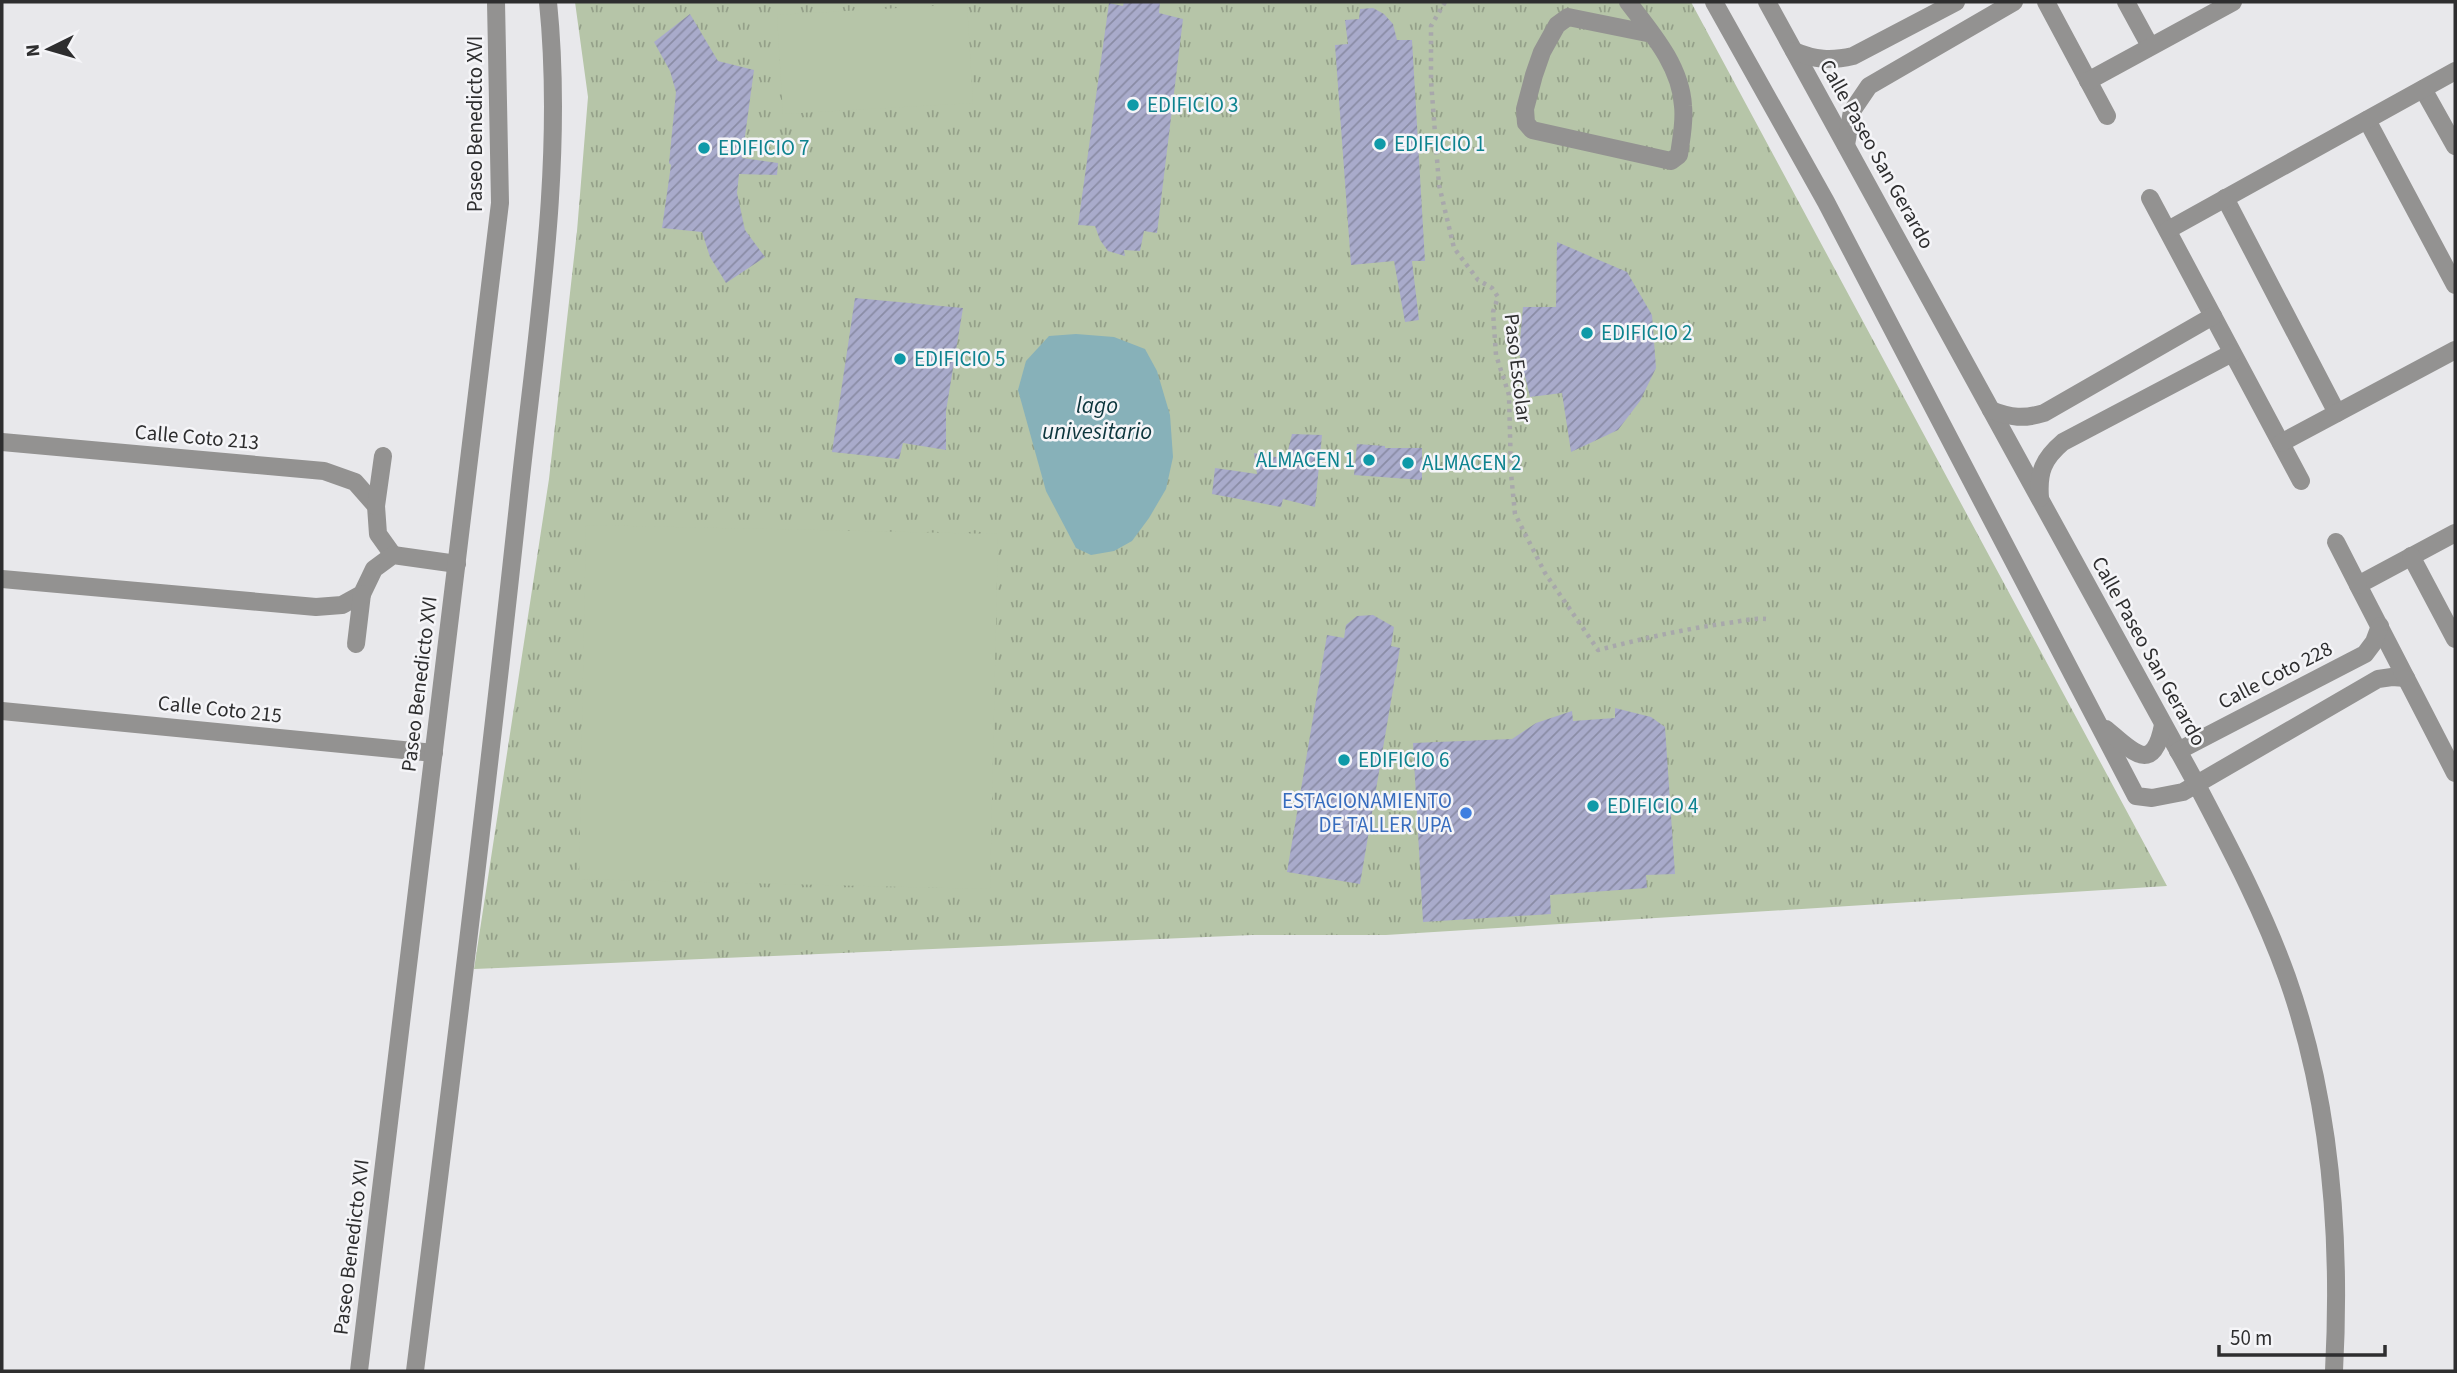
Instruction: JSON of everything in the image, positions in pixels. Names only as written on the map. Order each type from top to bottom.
[{"type":"street","name":"Paseo Benedicto XVI","points":[[359,1371],[500,203],[496,2]]},
{"type":"street","points":[[415,1371],[491,756],[549,211],[554,58],[548,2]]},
{"type":"street","points":[[1628,2],[1652,34],[1680,83],[1684,108],[1679,155],[1671,161],[1532,130],[1526,122],[1525,109],[1542,52],[1557,25],[1568,17],[1652,34]]},
{"type":"street","points":[[1714,2],[1826,202],[2136,796],[2168,796],[2197,785],[2378,679],[2406,678]]},
{"type":"street","name":"Calle Paseo San Gerardo","points":[[1767,2],[2197,785],[2253,893],[2287,978],[2316,1078],[2330,1172],[2337,1314],[2334,1371]]},
{"type":"street","points":[[1794,51],[1821,60],[1838,60],[1853,56],[1956,2]]},
{"type":"street","points":[[1846,145],[1852,111],[1869,86],[2014,2]]},
{"type":"street","points":[[2046,2],[2108,116]]},
{"type":"street","points":[[2126,2],[2150,46]]},
{"type":"street","points":[[2088,80],[2232,2]]},
{"type":"street","points":[[2168,230],[2455,71]]},
{"type":"street","points":[[2423,89],[2455,146]]},
{"type":"street","points":[[2367,120],[2455,285]]},
{"type":"street","points":[[2150,198],[2301,481]]},
{"type":"street","points":[[2225,198],[2337,413]]},
{"type":"street","points":[[1991,410],[2021,418],[2044,413],[2213,316]]},
{"type":"street","points":[[2281,443],[2455,350]]},
{"type":"street","points":[[2040,498],[2039,481],[2042,469],[2048,457],[2063,442],[2232,353]]},
{"type":"street","name":"Calle Coto 213","points":[[2,443],[324,471],[355,482],[376,506]]},
{"type":"street","points":[[383,456],[376,506],[378,534],[393,555]]},
{"type":"street","points":[[2358,585],[2455,533]]},
{"type":"street","points":[[2336,542],[2455,773]]},
{"type":"street","points":[[356,644],[362,594],[374,569],[393,555],[457,564]]},
{"type":"street","points":[[2411,556],[2455,639]]},
{"type":"street","points":[[2,579],[316,607],[342,605],[362,594]]},
{"type":"street","name":"Calle Coto 228","points":[[2178,751],[2365,654],[2374,642],[2379,626]]},
{"type":"street","name":"Calle Coto 215","points":[[2,711],[434,753]]},
{"type":"street","points":[[2098,722],[2130,750],[2140,755],[2156,750],[2163,725]]},
{"type":"path","name":"Paso Escolar","points":[[1445,2],[1431,26],[1431,81],[1439,185],[1454,248],[1478,280],[1492,288],[1498,297],[1493,312],[1496,355],[1509,395],[1515,514],[1545,573],[1598,650],[1707,624],[1747,618],[1766,619]]},
{"type":"green space","points":[[575,2],[1691,2],[2167,886],[1386,935],[1252,935],[474,969],[549,479],[577,231],[588,97]]},
{"type":"green space","points":[[967,4],[973,103],[783,114],[777,15]]},
{"type":"green space","points":[[586,525],[998,534],[990,889],[579,879]]},
{"type":"water","name":"lago univesitario","points":[[1076,334],[1114,337],[1145,349],[1157,371],[1170,415],[1173,457],[1166,489],[1132,541],[1114,551],[1091,555],[1076,548],[1046,491],[1018,390],[1026,361],[1049,336]]},
{"type":"building","name":"EDIFICIO 3","points":[[1124,2],[1160,2],[1159,13],[1183,19],[1157,233],[1144,231],[1140,251],[1124,250],[1125,256],[1108,251],[1095,226],[1078,225],[1109,3],[1123,6]]},
{"type":"building","name":"EDIFICIO 1","points":[[1373,8],[1384,14],[1393,24],[1397,40],[1412,40],[1425,261],[1412,261],[1419,320],[1405,322],[1394,261],[1351,265],[1335,45],[1348,44],[1345,20],[1359,19],[1360,9]]},
{"type":"building","name":"EDIFICIO 7","points":[[690,14],[718,61],[754,70],[742,158],[778,163],[777,175],[739,174],[737,193],[745,230],[765,257],[726,283],[710,257],[702,232],[662,228],[671,165],[669,163],[676,92],[670,71],[654,42]]},
{"type":"building","name":"EDIFICIO 2","points":[[1557,242],[1627,272],[1652,315],[1656,368],[1640,401],[1618,430],[1571,452],[1562,393],[1530,397],[1519,352],[1523,307],[1556,307]]},
{"type":"building","name":"EDIFICIO 5","points":[[855,298],[963,308],[946,411],[946,450],[903,443],[899,459],[832,452]]},
{"type":"building","points":[[1292,434],[1322,435],[1315,507],[1283,499],[1281,507],[1212,494],[1215,468],[1257,474],[1254,453],[1286,459]]},
{"type":"building","points":[[1357,444],[1385,448],[1422,448],[1422,480],[1354,475]]},
{"type":"building","name":"EDIFICIO 6","points":[[1373,615],[1394,627],[1391,646],[1400,648],[1360,884],[1287,872],[1327,635],[1344,638],[1346,625],[1357,616]]},
{"type":"building","points":[[1615,708],[1651,717],[1665,727],[1675,874],[1646,875],[1647,888],[1550,895],[1551,914],[1423,922],[1413,743],[1512,739],[1536,723],[1572,711],[1573,721],[1615,718]]},
{"type":"place","name":"EDIFICIO 3","points":[[1133,105]]},
{"type":"place","name":"EDIFICIO 1","points":[[1380,144]]},
{"type":"place","name":"EDIFICIO 7","points":[[704,148]]},
{"type":"place","name":"EDIFICIO 2","points":[[1587,333]]},
{"type":"place","name":"EDIFICIO 5","points":[[900,359]]},
{"type":"place","name":"ALMACEN 1","points":[[1369,460]]},
{"type":"place","name":"ALMACEN 2","points":[[1408,463]]},
{"type":"place","name":"EDIFICIO 6","points":[[1344,760]]},
{"type":"place","name":"EDIFICIO 4","points":[[1593,806]]},
{"type":"place","name":"ESTACIONAMIENTO DE TALLER UPA","points":[[1466,813]]}]
